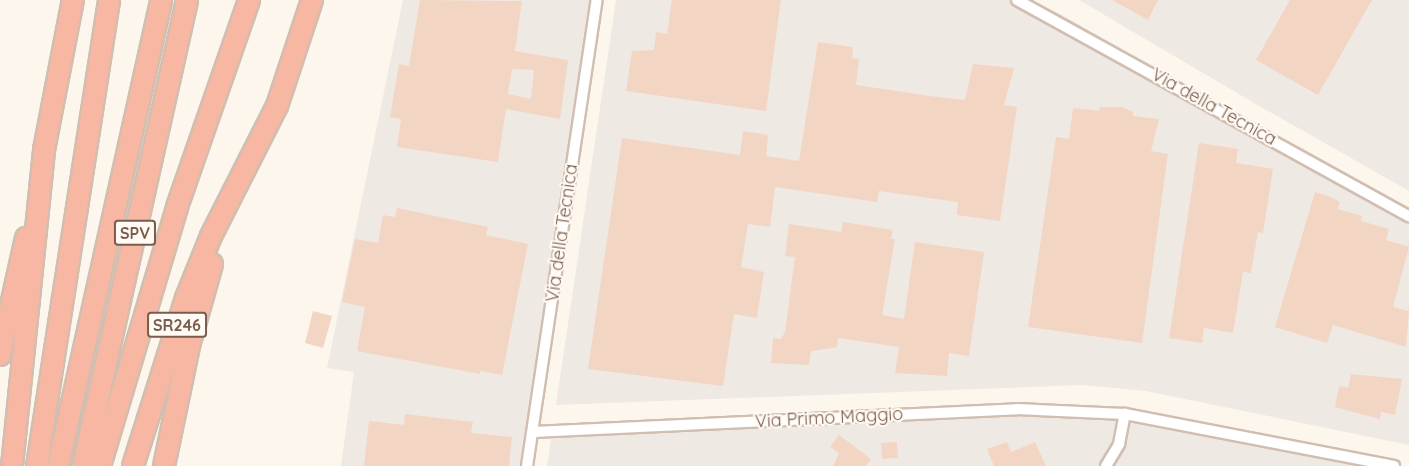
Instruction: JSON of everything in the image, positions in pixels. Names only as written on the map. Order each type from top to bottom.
[{"type":"highway","points":[[0,355],[44,150],[73,0]]},
{"type":"highway","points":[[38,466],[109,0]]},
{"type":"highway","name":"SPV","points":[[58,466],[161,0]]},
{"type":"highway","name":"SPV","points":[[83,466],[187,0]]},
{"type":"highway","points":[[100,466],[177,207],[233,57],[249,0]]},
{"type":"highway","name":"SR246","points":[[133,466],[186,298],[277,106],[312,0]]},
{"type":"highway","points":[[12,466],[44,150]]},
{"type":"highway","points":[[164,466],[190,342],[236,190]]},
{"type":"street","name":"Via della Tecnica","points":[[527,466],[597,0]]},
{"type":"street","name":"Via della Tecnica","points":[[1017,0],[1409,216]]},
{"type":"street","name":"Via Primo Maggio","points":[[532,432],[1017,409],[1125,414],[1394,466]]},
{"type":"street","points":[[1106,466],[1119,444],[1125,414]]},
{"type":"shaded area","points":[[403,0],[595,0],[525,466],[341,466],[354,372],[327,368]]},
{"type":"shaded area","points":[[616,0],[1031,0],[1062,15],[1409,215],[1409,445],[1146,391],[1082,385],[556,405]]},
{"type":"shaded area","points":[[1079,0],[1409,0],[1409,191],[1254,103]]},
{"type":"shaded area","points":[[1081,406],[1143,412],[1404,466],[547,466],[553,426]]},
{"type":"building","points":[[420,0],[522,1],[515,51],[568,60],[560,119],[506,109],[498,162],[397,147],[401,119],[390,117],[399,64],[409,66]],"holes":[[[512,69],[534,70],[531,99],[508,94]]]},
{"type":"building","points":[[672,0],[781,0],[766,111],[626,91],[632,51],[654,50],[656,32],[667,34]]},
{"type":"building","points":[[1112,0],[1158,0],[1148,20]]},
{"type":"building","points":[[1290,0],[1372,0],[1318,95],[1256,60]]},
{"type":"building","points":[[818,42],[853,47],[852,58],[859,59],[856,85],[930,96],[965,100],[973,64],[1014,68],[1004,105],[1017,107],[1000,221],[957,215],[958,202],[879,191],[877,202],[775,187],[770,227],[748,224],[741,267],[764,272],[757,318],[734,314],[723,386],[588,369],[622,138],[740,155],[743,131],[768,135],[766,156],[799,161]]},
{"type":"building","points":[[1100,107],[1122,107],[1133,112],[1133,116],[1159,119],[1151,151],[1168,154],[1142,343],[1028,327],[1056,137],[1069,139],[1073,108],[1099,111]]},
{"type":"building","points":[[1199,143],[1238,149],[1236,163],[1273,169],[1263,233],[1258,232],[1251,273],[1243,272],[1233,333],[1204,328],[1202,343],[1169,338]]},
{"type":"building","points":[[1315,192],[1340,202],[1338,209],[1362,216],[1361,221],[1389,229],[1386,240],[1409,247],[1393,307],[1409,311],[1406,347],[1333,325],[1327,343],[1275,327]]},
{"type":"building","points":[[397,208],[488,227],[486,235],[528,244],[502,375],[480,371],[480,374],[357,351],[365,307],[342,302],[355,239],[378,243],[383,215],[395,217]]},
{"type":"building","points":[[843,222],[893,230],[891,239],[895,239],[882,315],[904,319],[915,242],[984,252],[969,356],[949,353],[947,376],[895,373],[899,347],[838,338],[837,347],[811,351],[809,365],[771,363],[773,338],[781,339],[785,332],[795,257],[785,256],[789,224],[841,232]]},
{"type":"building","points":[[313,311],[332,316],[323,348],[305,343]]},
{"type":"building","points":[[1351,374],[1402,379],[1395,415],[1381,412],[1380,419],[1335,407],[1339,386],[1348,388]]},
{"type":"building","points":[[405,414],[473,422],[471,433],[512,437],[509,466],[364,466],[369,421],[404,425]]},
{"type":"building","points":[[839,435],[871,459],[866,466],[833,466],[839,453],[830,447]]},
{"type":"building","points":[[897,442],[898,458],[882,459],[881,443]]},
{"type":"building","points":[[1007,442],[1011,452],[1035,442],[1046,466],[994,466],[987,449]]}]
